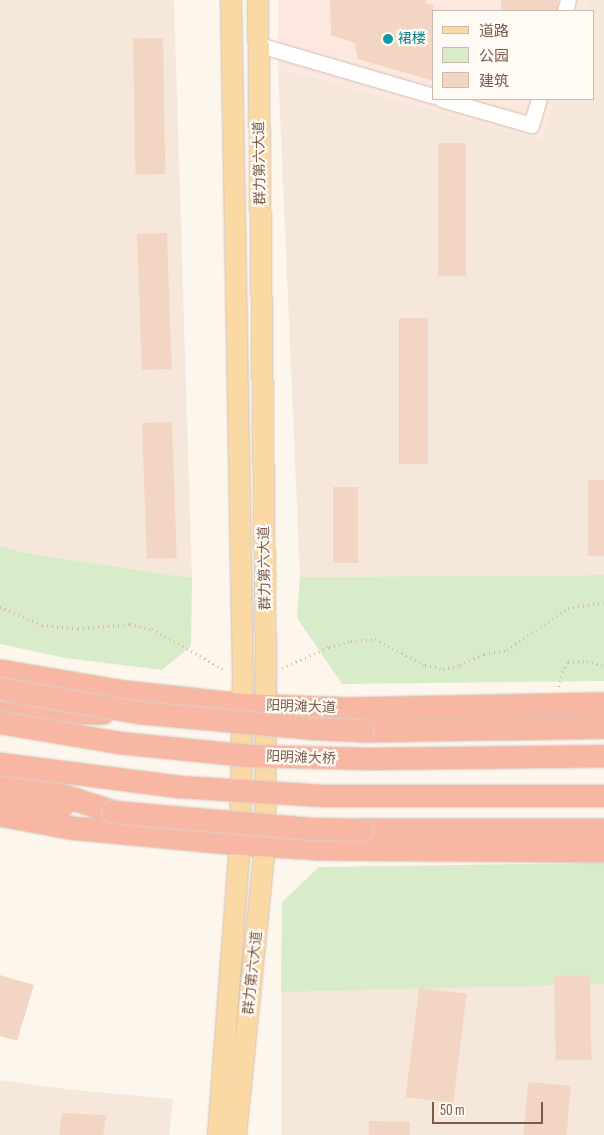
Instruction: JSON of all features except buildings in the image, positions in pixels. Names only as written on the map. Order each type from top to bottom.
[{"type":"highway","name":"阳明滩大道","points":[[0,671],[124,692],[243,705],[346,709],[604,704]]},
{"type":"highway","points":[[0,689],[139,713],[315,729],[362,731],[604,727]]},
{"type":"highway","points":[[0,713],[139,713]]},
{"type":"highway","name":"阳明滩大桥","points":[[0,723],[119,743],[249,756],[370,759],[604,756]]},
{"type":"highway","points":[[0,764],[180,787],[324,796],[604,796]]},
{"type":"highway","points":[[0,775],[113,812]]},
{"type":"highway","points":[[0,797],[113,812],[314,829],[604,830]]},
{"type":"highway","points":[[0,815],[70,828],[265,846],[323,849],[604,851]]},
{"type":"main road","name":"群力第六大道","points":[[218,1135],[240,844],[243,705],[231,0]]},
{"type":"main road","name":"群力第六大道","points":[[236,1135],[265,846],[266,674],[258,0]]},
{"type":"lane","points":[[259,45],[432,96]]},
{"type":"lane","points":[[444,100],[531,125],[539,100]]},
{"type":"path","points":[[266,674],[295,664],[329,647],[351,640],[375,639],[425,666],[443,669],[460,665],[484,654],[507,650],[568,608],[604,602]]},
{"type":"path","points":[[0,607],[42,625],[78,629],[130,624],[152,629],[243,680]]},
{"type":"path","points":[[556,705],[562,672],[568,662],[587,661],[604,666]]},
{"type":"shaded area","points":[[0,0],[174,0],[192,578],[26,553],[0,545]]},
{"type":"shaded area","points":[[278,0],[589,0],[585,10],[432,10],[432,100],[555,100],[541,139],[278,68]]},
{"type":"shaded area","points":[[589,0],[604,0],[604,575],[300,577],[278,68],[541,139],[555,100],[594,100],[594,10],[585,10]]},
{"type":"shaded area","points":[[281,984],[604,984],[604,1135],[281,1135]]},
{"type":"shaded area","points":[[0,1080],[74,1090],[173,1099],[169,1135],[0,1135]]},
{"type":"green space","points":[[0,545],[26,553],[192,578],[191,646],[162,670],[65,658],[0,644]]},
{"type":"green space","points":[[604,575],[604,681],[342,684],[297,618],[300,577]]},
{"type":"green space","points":[[604,863],[604,984],[281,992],[282,902],[319,867]]},
{"type":"place","name":"裙楼","points":[[388,39]]}]
